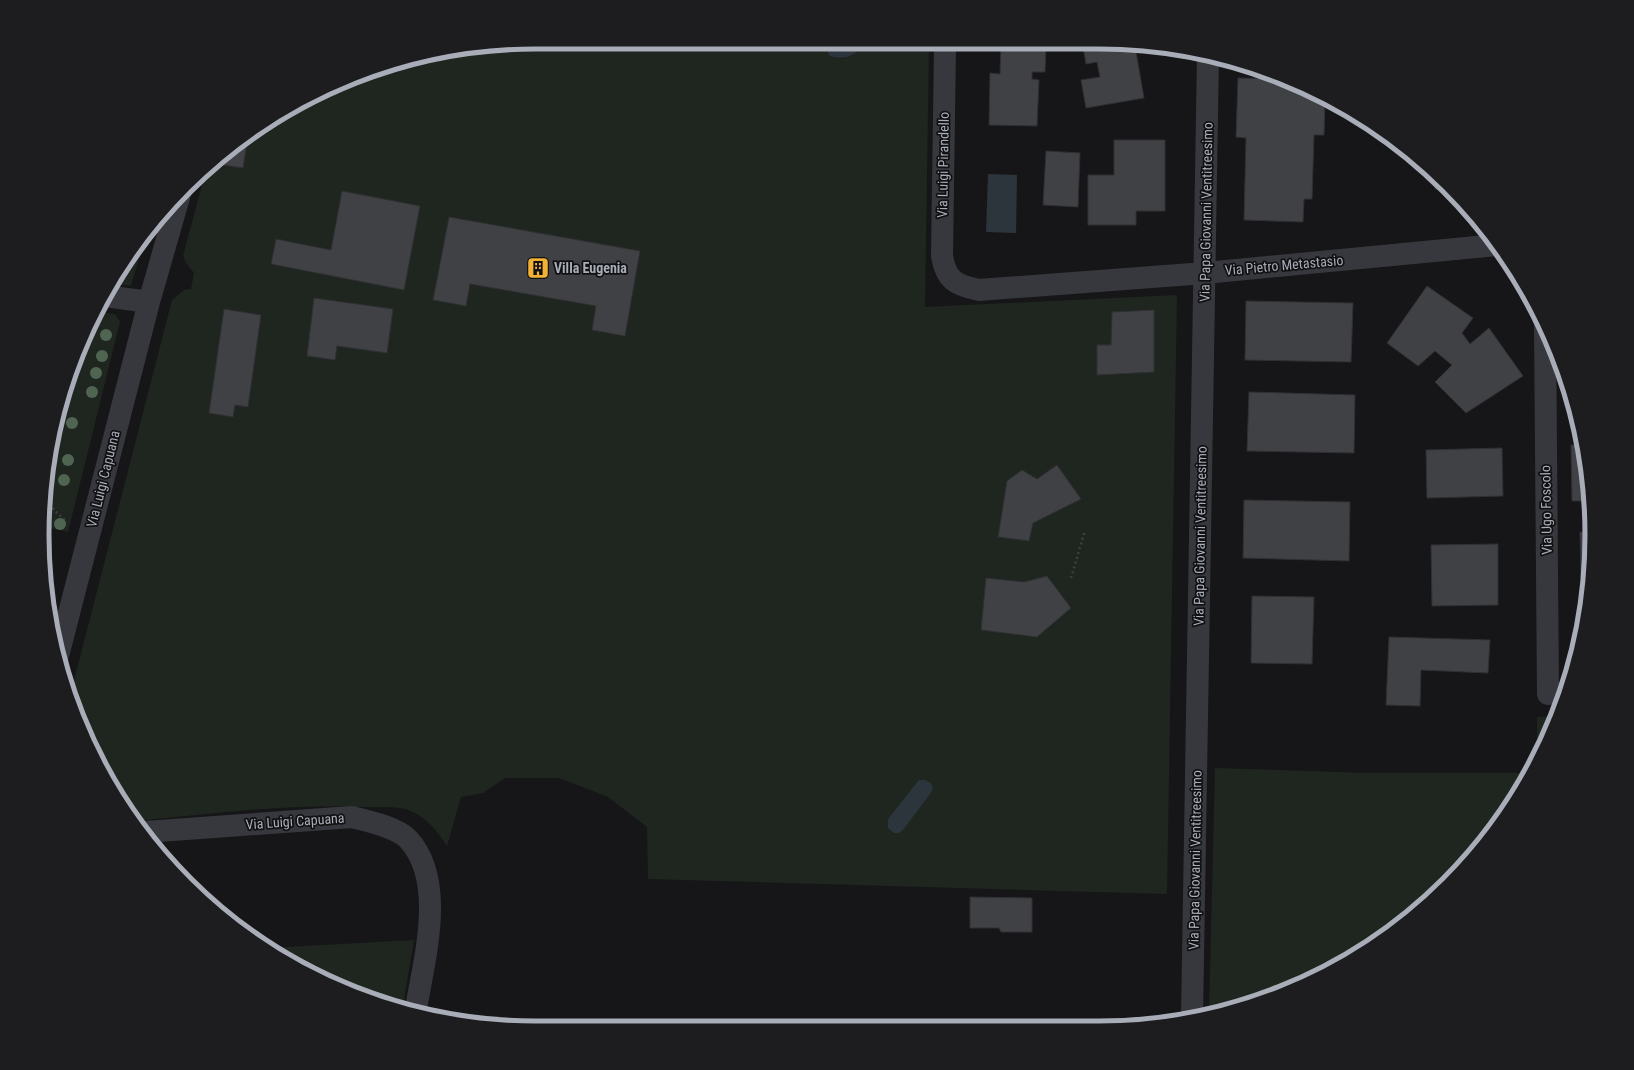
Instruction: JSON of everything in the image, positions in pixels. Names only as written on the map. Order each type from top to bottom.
[{"type":"street","name":"Via Luigi Pirandello","points":[[945,49],[942,256],[945,269],[953,281]]},
{"type":"street","name":"Via Papa Giovanni Ventitreesimo","points":[[1192,1012],[1208,62]]},
{"type":"street","name":"Via Luigi Capuana","points":[[61,643],[149,302],[176,208]]},
{"type":"street","name":"Via Pietro Metastasio","points":[[953,281],[965,287],[978,290],[1205,273],[1490,246]]},
{"type":"street","points":[[111,297],[149,302]]},
{"type":"street","name":"Via Ugo Foscolo","points":[[1545,343],[1548,694]]},
{"type":"street","name":"Via Luigi Capuana","points":[[150,832],[352,817],[376,823],[407,838],[417,852],[425,870],[430,891],[431,918],[417,1006]]},
{"type":"path","points":[[50,503],[54,510],[70,525]]},
{"type":"path","points":[[1071,578],[1085,530]]},
{"type":"shaded area","points":[[535,49],[826,49],[831,56],[842,58],[853,55],[859,49],[929,49],[925,307],[1177,295],[1167,894],[648,879],[647,827],[608,797],[559,778],[505,778],[483,793],[461,797],[447,846],[426,820],[408,810],[394,808],[339,806],[281,808],[142,820],[114,778],[99,750],[86,721],[73,684],[172,300],[184,290],[191,289],[194,273],[186,263],[183,256],[203,180],[221,165],[243,168],[247,144],[292,114],[349,86],[379,75],[440,58],[503,50]],"holes":[[[449,217],[640,252],[596,306],[470,284],[466,306],[433,300]],[[276,239],[331,250],[404,290]],[[315,298],[393,309],[387,352],[337,346],[335,360],[307,356]],[[224,309],[261,315],[248,407],[235,405],[233,417],[209,413]],[[1154,310],[1154,371],[1097,375],[1097,346],[1111,345],[1112,312]],[[1057,465],[1033,523],[1029,541],[998,537],[1007,481],[1022,470],[1037,479]],[[1047,576],[1071,608],[1037,637],[981,630],[987,578],[1024,582]]]},
{"type":"shaded area","points":[[826,49],[859,49],[855,53],[843,58],[830,56]]},
{"type":"shaded area","points":[[988,174],[1017,175],[1016,233],[986,232]]},
{"type":"shaded area","points":[[142,250],[131,286],[119,284]]},
{"type":"shaded area","points":[[103,313],[115,314],[120,322],[68,532],[49,527],[53,472],[58,440],[75,379],[99,320]]},
{"type":"shaded area","points":[[1550,716],[1537,746],[1537,717]]},
{"type":"shaded area","points":[[1215,768],[1369,773],[1523,773],[1485,831],[1443,879],[1395,921],[1342,956],[1314,971],[1255,995],[1209,1008]]},
{"type":"shaded area","points":[[919,780],[925,780],[931,783],[933,788],[903,830],[899,833],[894,833],[888,828],[888,819]]},
{"type":"shaded area","points":[[414,940],[404,1002],[349,984],[320,971],[278,947]]},
{"type":"building","points":[[1001,49],[1046,49],[1045,72],[1032,72],[1032,79],[1039,80],[1037,126],[989,125],[990,73],[1000,74]]},
{"type":"building","points":[[1084,49],[1136,50],[1144,98],[1086,108],[1081,80],[1100,77],[1097,62],[1086,64]]},
{"type":"building","points":[[1238,78],[1265,79],[1285,86],[1325,105],[1324,135],[1314,135],[1312,199],[1304,199],[1303,222],[1244,220],[1246,138],[1236,137]]},
{"type":"building","points":[[1114,140],[1165,140],[1165,211],[1136,211],[1136,225],[1088,225],[1088,175],[1114,175]]},
{"type":"building","points":[[247,144],[243,168],[221,165]]},
{"type":"building","points":[[1046,151],[1080,153],[1078,207],[1043,205]]},
{"type":"building","points":[[1435,184],[1441,189],[1435,189]]},
{"type":"building","points":[[342,191],[420,206],[404,290],[271,264],[276,239],[331,250]]},
{"type":"building","name":"Villa Eugenia","points":[[449,217],[640,251],[625,336],[592,330],[596,306],[470,284],[466,306],[433,300]]},
{"type":"building","points":[[1427,286],[1473,318],[1462,333],[1470,344],[1489,328],[1523,376],[1466,413],[1435,382],[1452,365],[1435,351],[1418,366],[1387,343]]},
{"type":"building","points":[[314,298],[393,309],[387,353],[337,346],[335,360],[307,356]]},
{"type":"building","points":[[1246,301],[1353,303],[1351,362],[1245,360]]},
{"type":"building","points":[[224,309],[261,315],[248,407],[235,405],[233,417],[209,413]]},
{"type":"building","points":[[1154,310],[1154,372],[1097,375],[1097,345],[1111,345],[1112,312]]},
{"type":"building","points":[[1249,392],[1355,395],[1354,453],[1247,451]]},
{"type":"building","points":[[1571,445],[1577,445],[1584,501],[1572,501]]},
{"type":"building","points":[[1502,448],[1503,496],[1427,498],[1426,450]]},
{"type":"building","points":[[1057,465],[1081,499],[1033,523],[1029,541],[998,537],[1007,481],[1022,470],[1037,479]]},
{"type":"building","points":[[1244,500],[1350,502],[1349,561],[1243,558]]},
{"type":"building","points":[[1580,532],[1585,532],[1584,567],[1583,577],[1581,577]]},
{"type":"building","points":[[1498,544],[1498,605],[1432,606],[1431,545]]},
{"type":"building","points":[[1047,576],[1071,608],[1037,637],[981,630],[986,578],[1024,582]]},
{"type":"building","points":[[1252,596],[1314,597],[1312,664],[1251,663]]},
{"type":"building","points":[[1389,637],[1490,640],[1488,673],[1421,670],[1420,706],[1386,705]]},
{"type":"building","points":[[970,897],[1032,898],[1032,932],[1001,932],[999,928],[970,928]]},
{"type":"place","name":"Villa Eugenia","points":[[538,268]]}]
